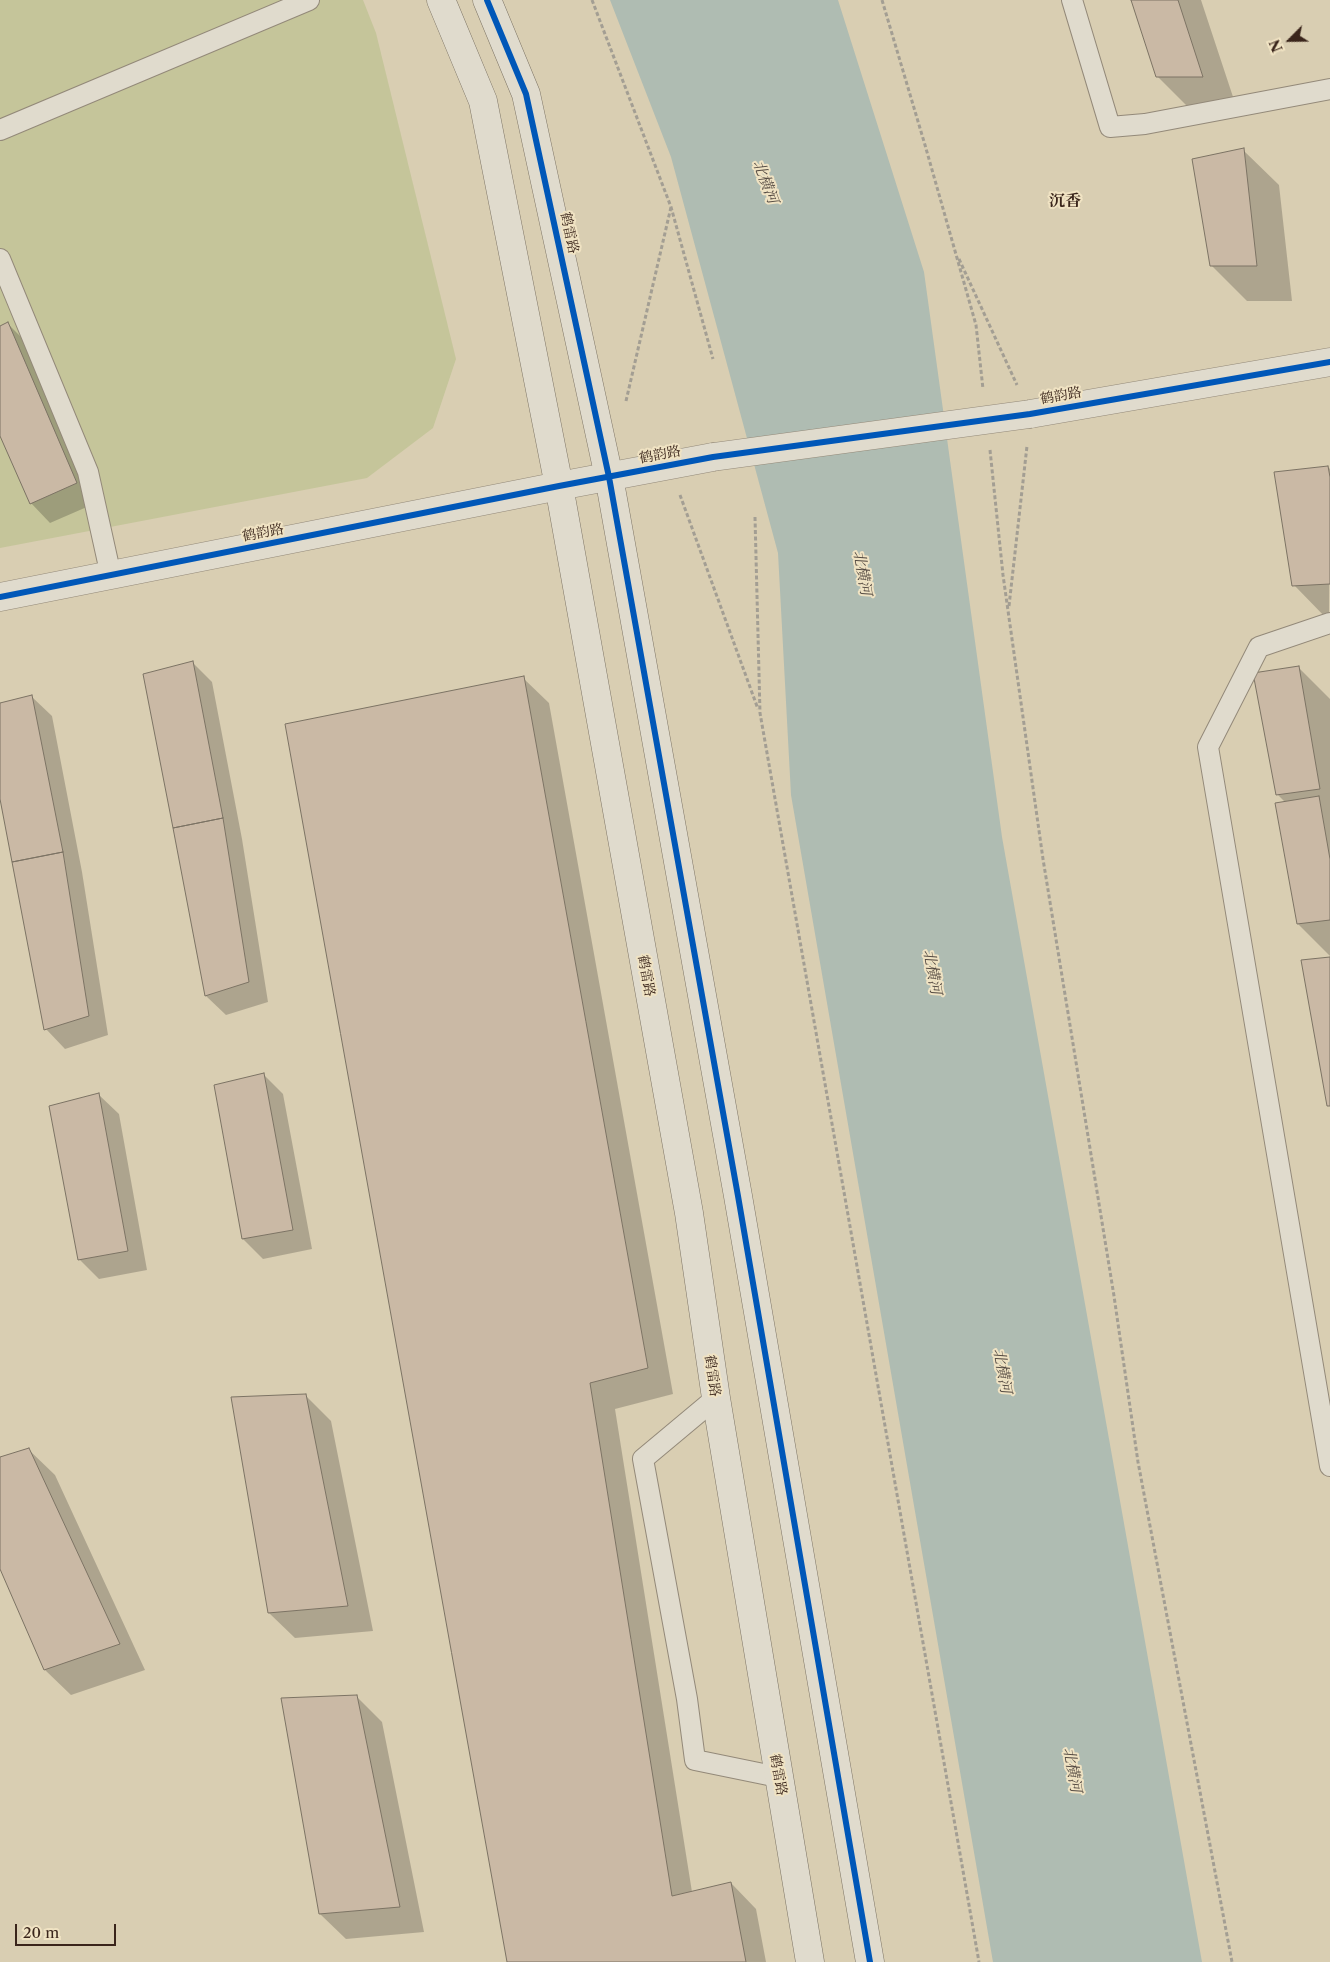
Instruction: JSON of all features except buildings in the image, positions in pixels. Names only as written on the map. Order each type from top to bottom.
[{"type":"street","name":"鹤雷路","points":[[441,0],[483,101],[559,486],[689,1213],[716,1398],[810,1962]]},
{"type":"street","name":"鹤雷路","points":[[487,0],[526,94],[609,477],[738,1196],[870,1962]]},
{"type":"street","name":"鹤韵路","points":[[0,597],[713,457],[1030,414],[1330,362]]},
{"type":"lane","points":[[0,130],[309,0]]},
{"type":"lane","points":[[1072,0],[1110,127],[1145,124],[1330,89]]},
{"type":"lane","points":[[0,259],[88,472],[111,576]]},
{"type":"lane","points":[[1330,622],[1259,647],[1208,747],[1330,1466]]},
{"type":"lane","points":[[716,1398],[642,1459],[687,1699],[695,1760],[778,1777]]},
{"type":"path","points":[[592,0],[671,207],[713,359]]},
{"type":"path","points":[[882,0],[976,325],[983,392]]},
{"type":"path","points":[[624,410],[671,207]]},
{"type":"path","points":[[954,250],[1030,414],[1009,612]]},
{"type":"path","points":[[990,450],[1009,612],[1043,859],[1112,1287],[1138,1462],[1232,1962]]},
{"type":"path","points":[[669,466],[760,713]]},
{"type":"path","points":[[756,517],[760,713],[979,1962]]},
{"type":"green space","points":[[0,0],[363,0],[376,33],[456,359],[433,428],[367,478],[0,548]]},
{"type":"water","name":"北横河","points":[[610,0],[838,0],[924,272],[1002,837],[1202,1962],[993,1962],[791,795],[778,553],[671,157]]},
{"type":"cycle path","points":[[487,0],[526,94],[609,477],[738,1196],[870,1962]]},
{"type":"cycle path","points":[[0,597],[713,457],[1030,414],[1330,362]]},
{"type":"district","name":"沉香","points":[[1065,201]]}]
